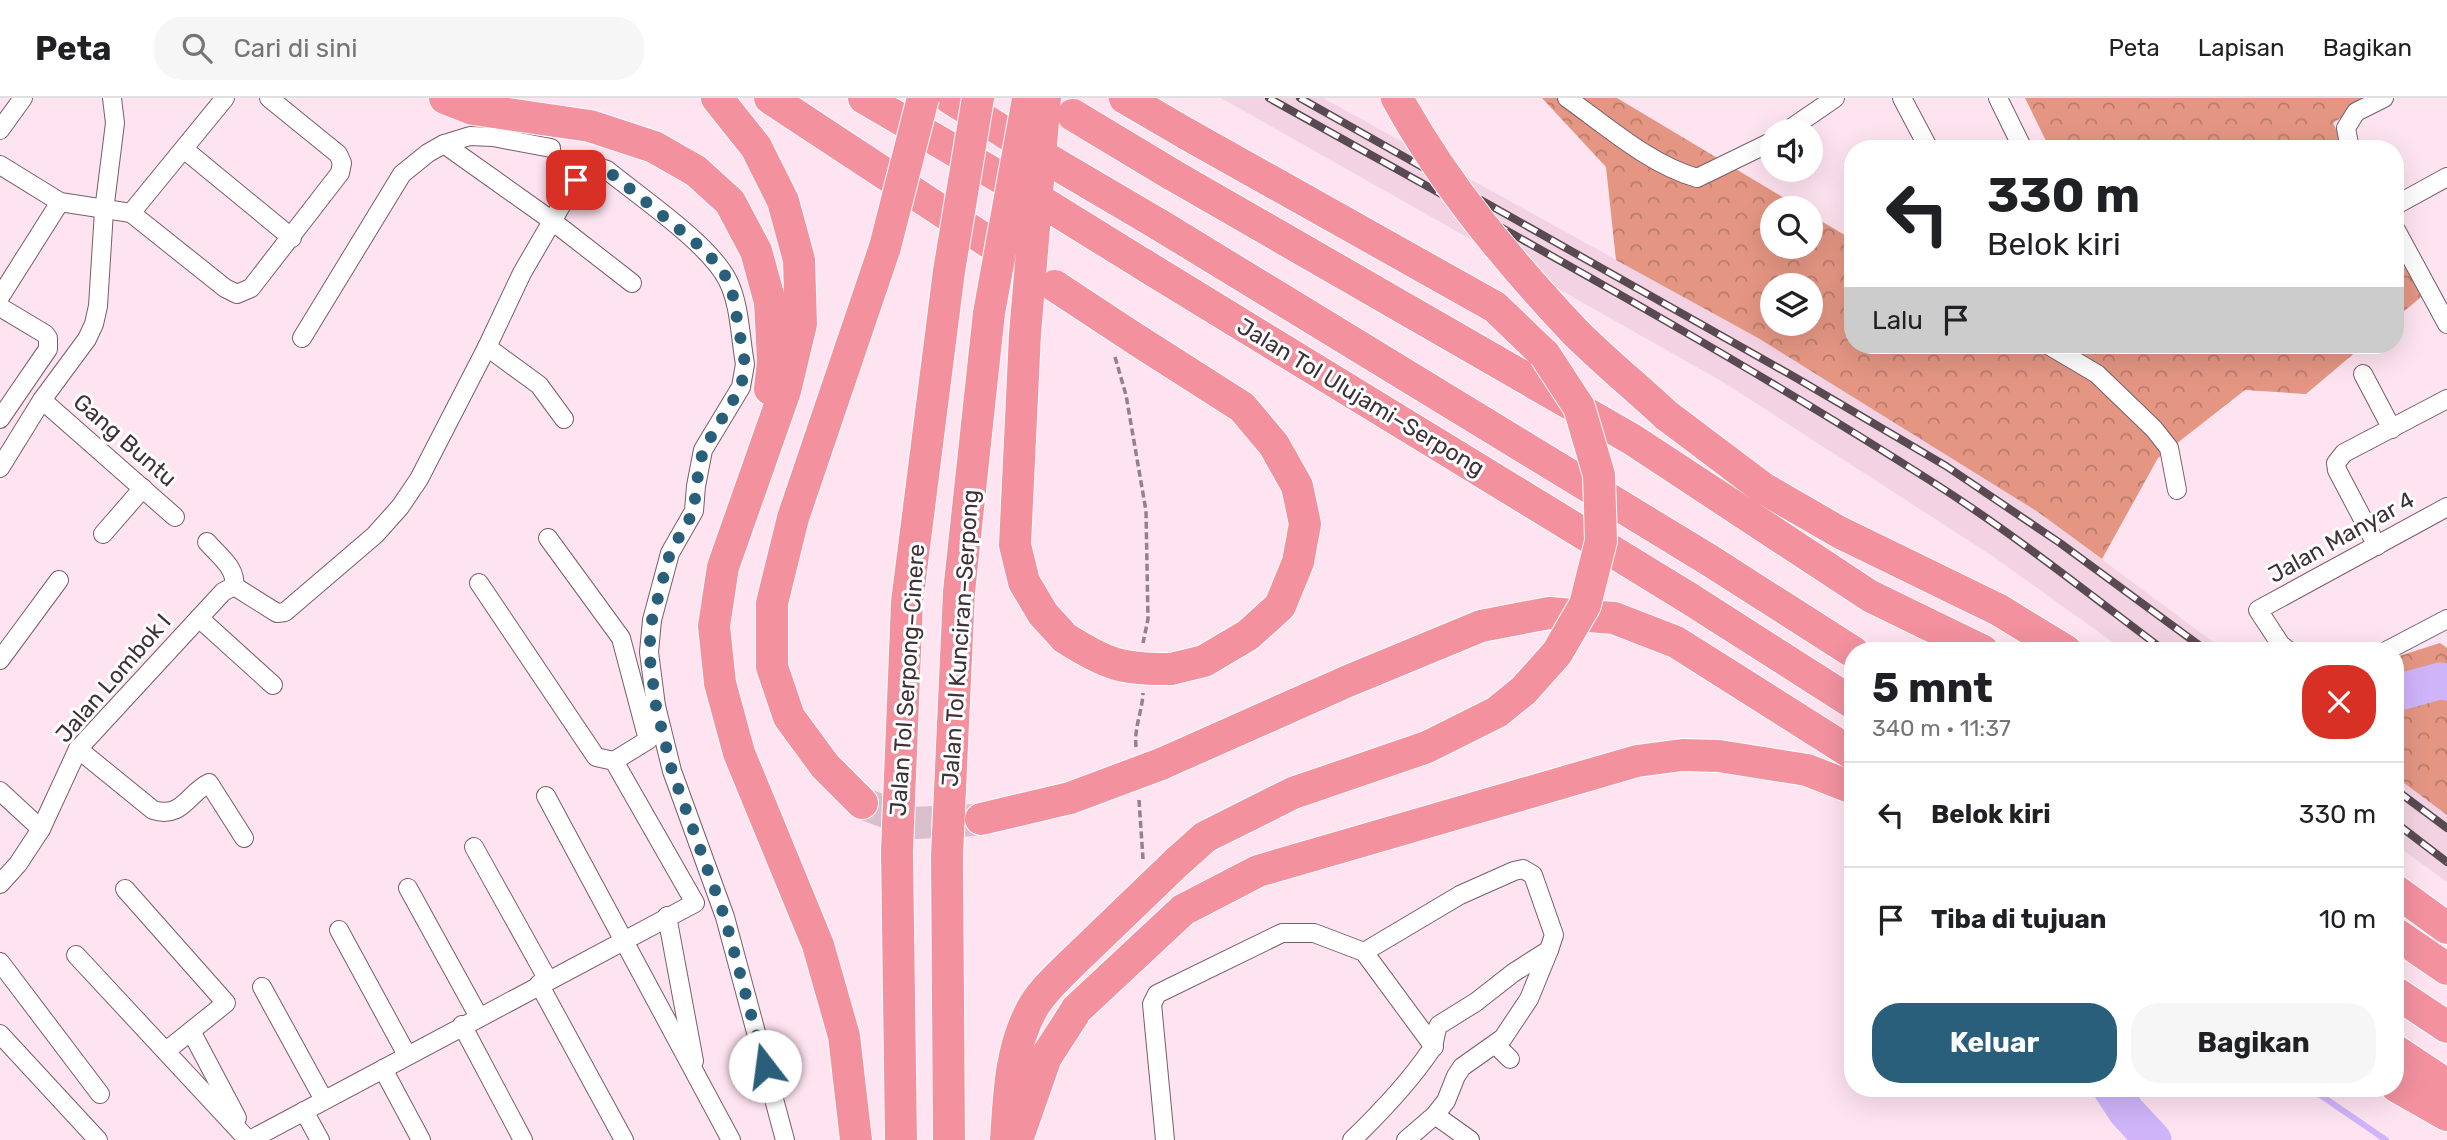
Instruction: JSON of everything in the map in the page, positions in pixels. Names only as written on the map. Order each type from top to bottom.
[{"type":"highway","points":[[445,98],[474,109],[590,126],[654,147],[696,171],[730,202],[756,251],[770,302],[773,362],[763,450]]},
{"type":"highway","points":[[717,98],[756,147],[783,201],[799,260],[801,324],[785,391],[723,567],[714,626],[720,683],[739,753],[818,945],[844,1036],[856,1140]]},
{"type":"highway","points":[[770,98],[1055,286],[1126,346],[1242,407],[1275,445],[1297,486],[1305,524],[1298,562],[1280,606],[1248,635],[1204,661],[1171,669],[1136,670],[1097,658],[1065,638],[1043,614],[1024,582],[1015,545],[1025,334],[1045,98],[1171,174],[1633,440],[1870,596],[1965,642]]},
{"type":"highway","name":"Jalan Tol Ulujami–Serpong","points":[[864,98],[1035,198],[1687,597],[1844,697]]},
{"type":"highway","points":[[862,803],[825,766],[789,717],[772,667],[772,603],[793,519],[885,247],[923,98]]},
{"type":"highway","name":"Jalan Tol Ulujami–Serpong","points":[[950,98],[1709,560],[1844,646]]},
{"type":"highway","name":"Jalan Tol Serpong–Cinere","points":[[901,1140],[897,851],[907,602],[949,271],[978,98]]},
{"type":"highway","name":"Jalan Tol Kunciran–Serpong","points":[[949,1140],[947,856],[958,592],[989,313],[1028,98]]},
{"type":"highway","points":[[1006,1140],[1010,1081],[1016,1047],[1032,1007],[1070,964],[1205,837],[1282,798],[1427,747],[1497,712],[1524,690],[1557,653],[1585,605],[1601,541],[1599,475],[1579,407],[1545,355],[1495,307],[1125,98]]},
{"type":"highway","points":[[1397,98],[1419,138],[1500,248],[1577,333],[1666,415],[1763,488],[1839,532],[1999,610],[2051,642]]},
{"type":"highway","points":[[981,819],[1070,798],[1149,761],[1481,626],[1549,613],[1614,618],[1676,642],[1844,748]]},
{"type":"highway","points":[[1017,1140],[1046,1057],[1077,1009],[1183,910],[1258,871],[1637,761],[1682,755],[1719,756],[1807,770],[1844,784]]},
{"type":"highway","points":[[2404,897],[2447,928]]},
{"type":"highway","points":[[2404,939],[2447,969]]},
{"type":"highway","points":[[2404,998],[2447,1027]]},
{"type":"highway","points":[[2404,1056],[2447,1085]]},
{"type":"highway","points":[[2404,1091],[2447,1115]]},
{"type":"street","points":[[0,130],[23,98]]},
{"type":"street","points":[[0,468],[42,400],[87,339],[94,324],[98,306],[104,211],[115,123],[112,98]]},
{"type":"street","points":[[131,213],[225,98]]},
{"type":"street","points":[[0,165],[60,202],[104,211],[131,213],[225,288],[237,294],[251,288],[292,238],[340,173],[342,163],[338,154],[269,98]]},
{"type":"street","points":[[1567,98],[1675,172],[1698,178],[1760,147]]},
{"type":"street","points":[[1804,119],[1835,98]]},
{"type":"street","points":[[1902,98],[1924,140]]},
{"type":"street","points":[[1998,98],[2019,140]]},
{"type":"street","points":[[2348,140],[2346,128],[2356,112],[2384,98]]},
{"type":"street","points":[[302,338],[402,174],[428,153],[444,144],[470,136],[494,137],[551,148]]},
{"type":"street","points":[[444,144],[551,220],[632,283]]},
{"type":"street","points":[[185,150],[292,238]]},
{"type":"street","points":[[206,542],[233,571],[236,577],[234,586],[277,613],[285,612],[375,535],[400,507],[419,479],[522,272],[576,180],[591,168],[600,167],[607,170],[702,248],[728,280],[745,364],[741,387],[703,450],[694,511],[670,553],[652,620],[649,652],[656,706],[672,771],[725,918],[785,1140]]},
{"type":"street","points":[[2404,201],[2447,177]]},
{"type":"street","points":[[0,297],[60,202]]},
{"type":"street","points":[[2404,242],[2440,294],[2447,324]]},
{"type":"street","points":[[0,307],[45,334],[48,349],[0,419]]},
{"type":"street","points":[[487,347],[539,386],[564,419]]},
{"type":"street","points":[[2063,354],[2097,374],[2154,429],[2169,448],[2177,490]]},
{"type":"street","points":[[2363,374],[2392,429]]},
{"type":"street","points":[[2377,546],[2337,470],[2336,463],[2344,453],[2447,399]]},
{"type":"street","name":"Gang Buntu","points":[[42,400],[175,517]]},
{"type":"street","points":[[103,534],[143,488]]},
{"type":"street","name":"Jalan Manyar 4","points":[[2279,642],[2258,610],[2447,507]]},
{"type":"street","points":[[479,583],[596,757],[614,761],[648,740],[621,638],[548,538]]},
{"type":"street","points":[[0,660],[59,580]]},
{"type":"street","name":"Jalan Lombok I","points":[[0,884],[18,864],[41,829],[78,749],[223,592],[234,586]]},
{"type":"street","points":[[199,618],[273,685]]},
{"type":"street","points":[[2403,642],[2447,619]]},
{"type":"street","points":[[78,749],[153,810],[176,810],[209,783],[244,838]]},
{"type":"street","points":[[249,1140],[695,903],[614,761]]},
{"type":"street","points":[[0,791],[41,829]]},
{"type":"street","points":[[545,796],[731,1140]]},
{"type":"street","points":[[474,847],[624,1140]]},
{"type":"street","points":[[1364,952],[1460,895],[1523,869],[1533,875],[1554,935],[1529,999],[1503,1038],[1462,1067],[1446,1101],[1435,1115],[1406,1140]]},
{"type":"street","points":[[408,888],[480,1017]]},
{"type":"street","points":[[125,889],[226,1003],[166,1051]]},
{"type":"street","points":[[667,916],[696,1076]]},
{"type":"street","points":[[340,930],[407,1055]]},
{"type":"street","points":[[1165,1140],[1152,1004],[1157,994],[1282,933],[1314,933],[1364,952],[1434,1046]]},
{"type":"street","points":[[1352,1140],[1397,1095],[1434,1046],[1439,1025],[1549,950]]},
{"type":"street","points":[[76,955],[249,1140]]},
{"type":"street","points":[[0,962],[100,1094]]},
{"type":"street","points":[[262,986],[324,1100]]},
{"type":"street","points":[[462,1025],[523,1140]]},
{"type":"street","points":[[191,1031],[249,1140]]},
{"type":"street","points":[[0,1034],[98,1140]]},
{"type":"street","points":[[1496,1045],[1510,1059]]},
{"type":"street","points":[[383,1069],[421,1140]]},
{"type":"street","points":[[304,1111],[320,1140]]},
{"type":"street","points":[[1435,1115],[1470,1140]]},
{"type":"path","points":[[1126,346],[1126,395],[1146,510],[1148,619],[1142,648]]},
{"type":"path","points":[[1144,685],[1142,713],[1135,730],[1149,761]]},
{"type":"path","points":[[1139,798],[1143,867]]},
{"type":"shaded area","points":[[1221,98],[1323,98],[1758,338],[2038,512],[2213,642],[2112,642],[1994,557],[1723,382]]},
{"type":"shaded area","points":[[2404,783],[2447,815],[2447,882],[2404,851]]},
{"type":"green space","points":[[1542,98],[1617,98],[1781,196],[1760,196],[1760,259],[1823,259],[1823,222],[1844,235],[1844,354],[2353,354],[2306,394],[2245,390],[2158,458],[2102,559],[2038,512],[1758,338],[1616,260],[1606,167]]},
{"type":"green space","points":[[2025,98],[2373,98],[2333,123],[2342,140],[2046,140]]},
{"type":"green space","points":[[2404,264],[2421,297],[2404,311]]},
{"type":"green space","points":[[2440,643],[2447,648],[2447,815],[2404,783],[2404,654]]},
{"type":"waterway","points":[[2404,691],[2440,681],[2447,682]]},
{"type":"waterway","points":[[2117,1097],[2153,1140]]},
{"type":"waterway","points":[[2323,1097],[2386,1140]]},
{"type":"tunnel","points":[[862,803],[914,823],[976,820]]},
{"type":"railway","points":[[1269,98],[1604,286],[1853,432],[1993,523],[2153,642]]},
{"type":"railway","points":[[1300,98],[1798,379],[1946,466],[2060,543],[2195,642]]},
{"type":"railway","points":[[2404,796],[2447,828]]},
{"type":"railway","points":[[2404,829],[2447,862]]},
{"type":"route","points":[[576,180],[591,168],[600,167],[607,170],[702,248],[728,280],[733,296],[745,364],[744,375],[741,387],[703,450],[694,511],[670,553],[652,620],[649,652],[656,706],[672,771],[725,918],[765,1066]]}]
